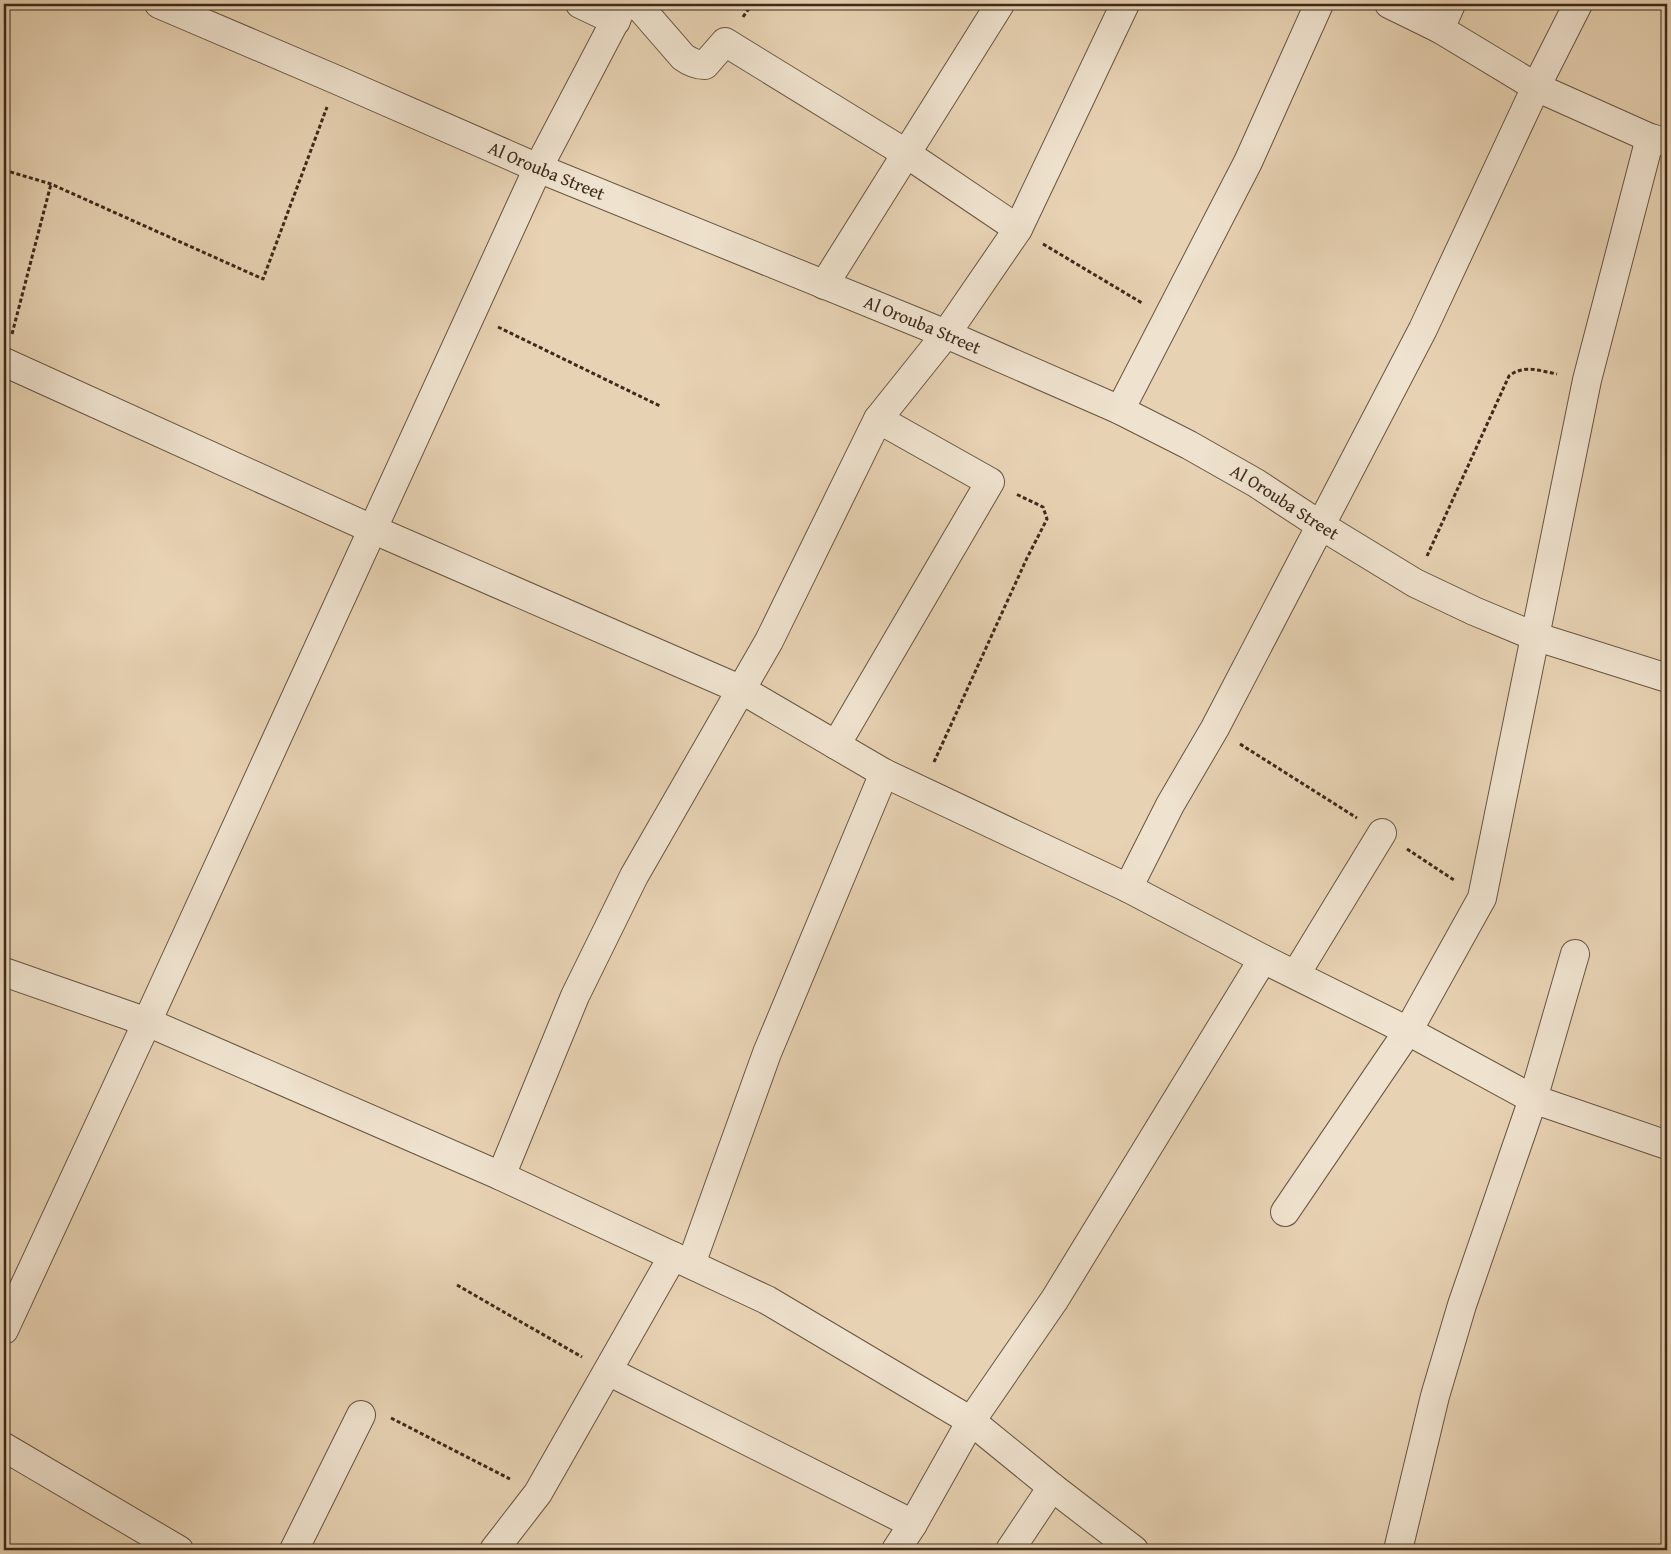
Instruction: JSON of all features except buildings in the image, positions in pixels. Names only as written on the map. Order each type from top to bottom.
[{"type":"street","name":"Al Orouba Street","points":[[159,4],[538,168],[946,334],[1120,410],[1189,445],[1247,478],[1415,583],[1474,611],[1534,636],[1667,678]]},
{"type":"street","points":[[4,1330],[14,1283],[147,1022],[538,168],[620,12],[580,4]]},
{"type":"street","points":[[637,4],[683,57],[689,61],[696,65],[704,65],[725,42],[907,154],[1018,229]]},
{"type":"street","points":[[824,285],[1000,4]]},
{"type":"street","points":[[500,1176],[575,996],[634,876],[769,641],[878,420],[946,334],[1018,229],[1125,4]]},
{"type":"street","points":[[1120,410],[1166,317],[1248,162],[1319,4]]},
{"type":"street","points":[[1285,1212],[1408,1031],[1482,898],[1587,380],[1659,140],[1536,87],[1440,29],[1389,4]]},
{"type":"street","points":[[1440,29],[1451,4]]},
{"type":"street","points":[[1128,888],[1170,805],[1215,728],[1423,330],[1536,87],[1578,4]]},
{"type":"street","points":[[4,364],[372,529],[742,690],[884,773],[1128,888],[1263,959],[1408,1031],[1532,1099],[1667,1145]]},
{"type":"street","points":[[836,746],[990,482],[878,420]]},
{"type":"street","points":[[494,1550],[538,1493],[608,1371],[682,1260],[884,773]]},
{"type":"street","points":[[1296,974],[1382,834]]},
{"type":"street","points":[[1398,1550],[1438,1387],[1462,1305],[1532,1099],[1575,954]]},
{"type":"street","points":[[896,1550],[913,1524],[971,1421],[1055,1299],[1263,959]]},
{"type":"street","points":[[4,972],[147,1022],[500,1176],[767,1300],[971,1421],[1134,1550]]},
{"type":"street","points":[[608,1371],[913,1524]]},
{"type":"street","points":[[294,1550],[361,1415]]},
{"type":"street","points":[[4,1447],[179,1550]]},
{"type":"street","points":[[1010,1550],[1052,1487]]},
{"type":"path","points":[[4,170],[51,184],[263,278],[337,80]]},
{"type":"path","points":[[4,364],[51,184]]},
{"type":"path","points":[[1018,229],[1166,317]]},
{"type":"path","points":[[471,314],[660,406]]},
{"type":"path","points":[[1415,583],[1509,376],[1515,371],[1525,368],[1587,380]]},
{"type":"path","points":[[921,789],[1047,519],[1043,506],[1040,504]]},
{"type":"path","points":[[1215,728],[1482,898]]},
{"type":"path","points":[[457,1285],[608,1371]]},
{"type":"path","points":[[361,1415],[368,1411],[377,1411],[538,1493]]}]
